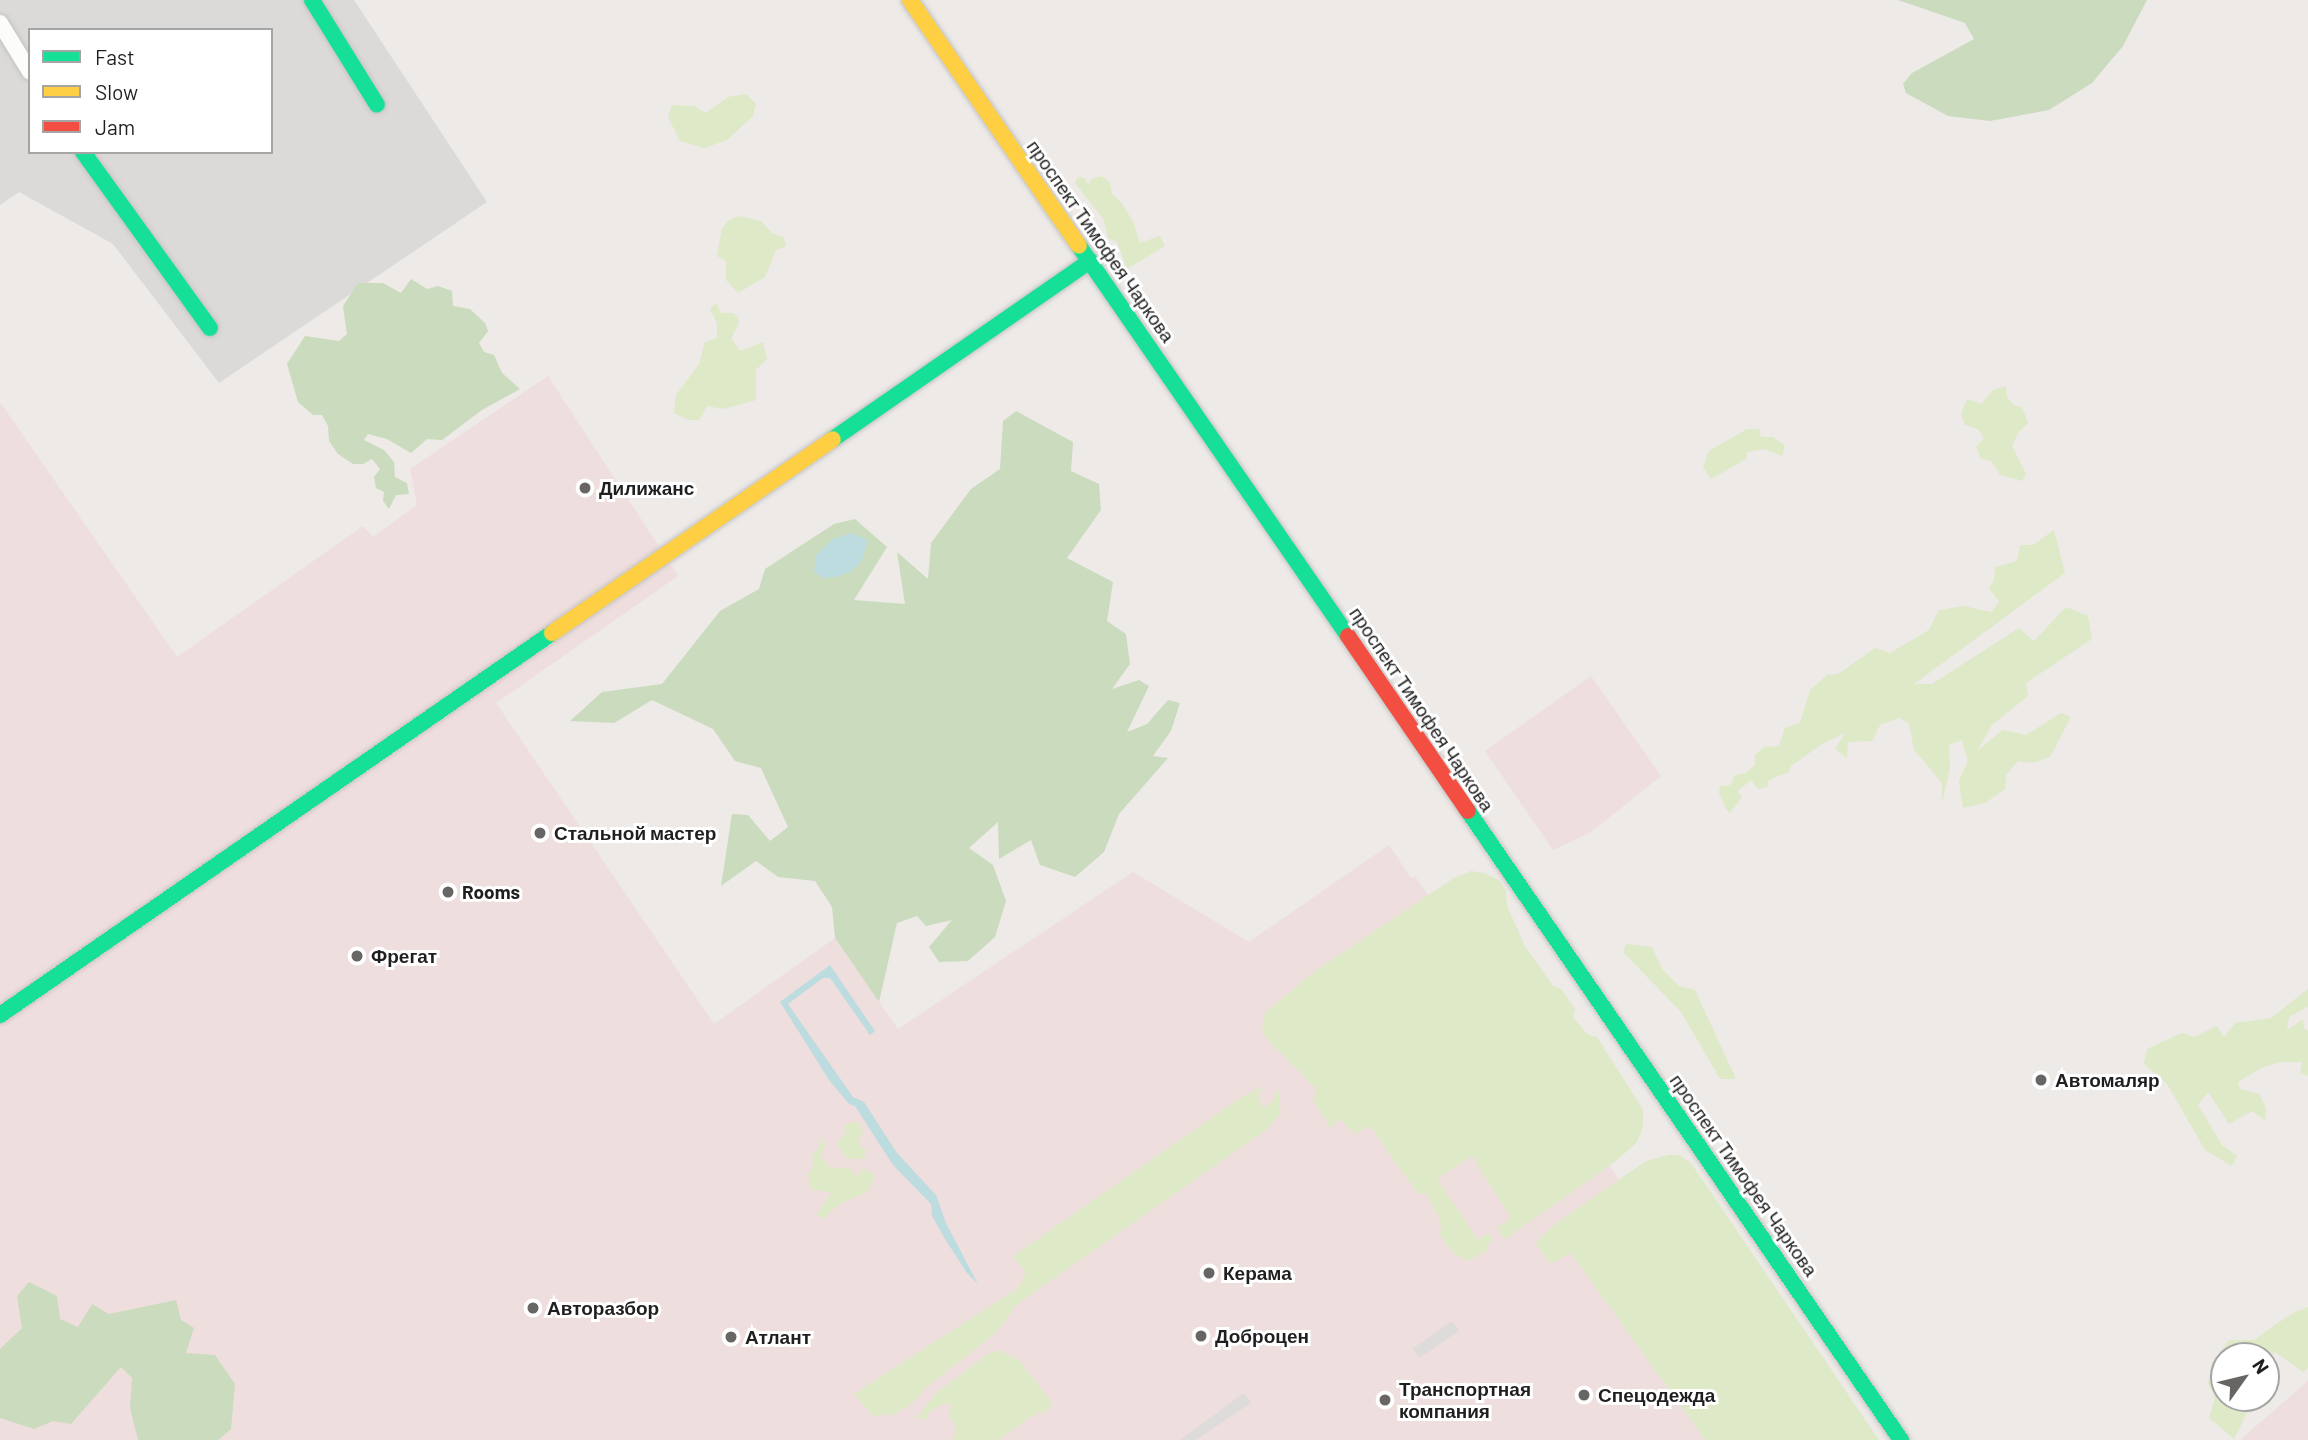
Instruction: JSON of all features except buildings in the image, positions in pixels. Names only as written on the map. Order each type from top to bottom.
[{"type":"main road","points":[[312,0],[377,105]]},
{"type":"main road","name":"проспект Тимофея Чаркова","points":[[910,0],[1901,1440]]},
{"type":"main road","points":[[84,154],[210,328]]},
{"type":"main road","points":[[0,1015],[1090,261]]},
{"type":"street","points":[[0,23],[28,69]]},
{"type":"shaded area","points":[[0,0],[354,0],[487,202],[219,383],[113,244],[19,192],[0,205]]},
{"type":"shaded area","points":[[548,376],[678,576],[496,703],[714,1024],[835,938],[898,1029],[1133,872],[1249,942],[1389,845],[1411,878],[1415,876],[1621,1183],[1820,1440],[0,1440],[0,402],[177,657],[363,526],[373,537],[417,505],[410,469]]},
{"type":"shaded area","points":[[1591,676],[1661,776],[1591,832],[1553,850],[1485,751]]},
{"type":"shaded area","points":[[1452,1321],[1459,1331],[1420,1358],[1413,1349]]},
{"type":"shaded area","points":[[2308,1381],[2308,1440],[2240,1440],[2272,1412],[2280,1412],[2280,1405]]},
{"type":"shaded area","points":[[1244,1393],[1251,1403],[1196,1440],[1180,1440]]},
{"type":"green space","points":[[1898,0],[2147,0],[2123,46],[2092,83],[2049,110],[1990,121],[1948,116],[1906,93],[1903,84],[1912,73],[1974,39],[1965,23]]},
{"type":"green space","points":[[746,94],[756,104],[753,116],[727,140],[704,148],[680,141],[668,117],[672,105],[694,106],[706,113],[728,97]]},
{"type":"green space","points":[[1102,176],[1110,183],[1112,194],[1122,203],[1134,224],[1140,243],[1160,236],[1165,246],[1127,269],[1117,242],[1108,238],[1104,220],[1075,183],[1078,177],[1084,178],[1088,184],[1092,179]]},
{"type":"green space","points":[[738,216],[761,221],[772,233],[784,238],[786,246],[776,250],[765,277],[738,293],[726,280],[726,261],[717,256],[722,228],[729,220]]},
{"type":"green space","points":[[411,279],[427,289],[438,286],[452,291],[453,306],[470,309],[485,323],[488,331],[479,343],[484,352],[494,355],[502,373],[520,389],[482,410],[442,440],[427,439],[411,453],[387,439],[368,434],[364,440],[384,450],[394,462],[395,477],[407,483],[409,494],[396,495],[389,509],[383,501],[384,492],[376,488],[374,477],[380,469],[372,459],[363,464],[353,464],[338,454],[329,441],[328,426],[322,415],[313,415],[298,402],[287,364],[305,336],[339,341],[347,334],[343,306],[358,283],[383,283],[401,293]]},
{"type":"green space","points":[[716,303],[721,313],[733,313],[738,318],[739,323],[731,339],[741,351],[763,342],[767,359],[756,370],[756,400],[723,409],[707,406],[699,420],[689,420],[674,413],[676,395],[699,364],[705,342],[717,338],[717,323],[710,309]]},
{"type":"green space","points":[[2006,386],[2007,397],[2014,405],[2022,407],[2028,423],[2018,433],[2012,446],[2026,474],[2022,481],[2000,475],[1991,461],[1981,459],[1976,447],[1984,438],[1978,429],[1965,425],[1961,414],[1967,399],[1981,404],[1993,390]]},
{"type":"green space","points":[[1016,411],[1073,442],[1071,471],[1099,484],[1101,510],[1067,558],[1113,582],[1107,621],[1126,634],[1130,664],[1112,689],[1139,680],[1149,686],[1127,732],[1147,724],[1168,700],[1180,703],[1171,731],[1153,756],[1168,758],[1119,814],[1104,852],[1075,877],[1040,865],[1031,840],[999,859],[998,822],[969,848],[993,865],[1006,901],[995,937],[968,961],[939,962],[929,947],[952,920],[926,926],[917,916],[897,923],[879,1002],[835,938],[832,907],[815,881],[778,877],[756,861],[721,886],[732,814],[748,815],[770,841],[788,827],[761,768],[735,761],[713,729],[652,700],[614,723],[570,721],[602,692],[662,684],[720,611],[759,589],[765,569],[834,524],[855,519],[887,547],[854,600],[905,604],[897,552],[928,579],[931,543],[971,489],[1000,469],[1003,421]]},
{"type":"green space","points":[[1747,429],[1759,429],[1761,437],[1773,437],[1785,446],[1782,456],[1765,449],[1747,452],[1746,459],[1711,479],[1703,467],[1709,451]]},
{"type":"green space","points":[[2054,530],[2065,573],[1914,684],[1932,684],[2019,628],[2034,641],[2066,607],[2088,616],[2092,639],[2026,683],[2028,696],[1992,725],[1977,751],[2003,730],[2026,735],[2061,713],[2071,717],[2050,757],[2032,763],[2018,761],[2006,775],[2005,789],[1985,803],[1963,808],[1959,781],[1968,761],[1962,740],[1949,745],[1950,767],[1942,804],[1942,783],[1914,750],[1909,723],[1899,718],[1880,725],[1872,741],[1848,742],[1847,758],[1835,749],[1845,733],[1822,744],[1791,766],[1789,772],[1769,780],[1767,787],[1758,789],[1751,780],[1738,791],[1742,797],[1730,813],[1726,809],[1719,793],[1720,786],[1730,785],[1735,775],[1746,773],[1755,765],[1755,755],[1764,747],[1779,746],[1785,728],[1800,723],[1810,690],[1827,675],[1838,674],[1875,648],[1890,653],[1929,630],[1939,610],[1964,606],[1991,612],[1999,602],[1989,588],[1994,580],[1995,567],[2017,561],[2020,545],[2033,545]]},
{"type":"green space","points":[[1471,871],[1499,880],[1506,891],[1507,906],[1525,946],[1553,986],[1561,989],[1575,1009],[1573,1017],[1587,1034],[1597,1037],[1643,1110],[1643,1127],[1637,1142],[1616,1161],[1505,1239],[1497,1228],[1511,1218],[1472,1156],[1437,1179],[1478,1240],[1488,1233],[1492,1238],[1486,1251],[1467,1261],[1454,1254],[1440,1236],[1441,1223],[1428,1195],[1417,1193],[1370,1126],[1354,1134],[1340,1119],[1330,1128],[1313,1100],[1316,1089],[1267,1039],[1262,1030],[1265,1013],[1315,971],[1454,878]]},
{"type":"green space","points":[[1626,944],[1652,947],[1662,969],[1679,986],[1695,990],[1736,1079],[1720,1079],[1681,1012],[1623,952]]},
{"type":"green space","points":[[2308,989],[2308,1007],[2289,1017],[2287,1030],[2303,1019],[2304,1028],[2308,1031],[2308,1076],[2300,1073],[2302,1062],[2280,1062],[2261,1068],[2238,1082],[2240,1089],[2259,1094],[2266,1108],[2265,1120],[2252,1111],[2229,1124],[2208,1092],[2198,1105],[2222,1145],[2237,1156],[2232,1166],[2205,1150],[2167,1084],[2144,1064],[2147,1049],[2182,1033],[2194,1037],[2217,1026],[2224,1037],[2235,1023],[2271,1018]]},
{"type":"green space","points":[[1263,1086],[1258,1095],[1263,1108],[1272,1102],[1278,1087],[1281,1114],[1266,1130],[1016,1305],[997,1332],[923,1390],[913,1403],[895,1414],[873,1416],[854,1394],[1018,1288],[1026,1272],[1013,1256],[1240,1098]]},
{"type":"green space","points":[[857,1121],[863,1130],[858,1144],[865,1149],[866,1159],[846,1159],[837,1143],[845,1133],[844,1125]]},
{"type":"green space","points":[[822,1136],[825,1147],[821,1155],[831,1169],[849,1167],[857,1177],[863,1168],[875,1176],[867,1192],[838,1205],[823,1219],[817,1215],[831,1193],[811,1189],[807,1174],[814,1167],[812,1155],[818,1150]]},
{"type":"green space","points":[[1679,1155],[1691,1163],[1879,1440],[1705,1440],[1571,1253],[1551,1264],[1535,1243],[1555,1224],[1646,1161]]},
{"type":"green space","points":[[29,1282],[57,1296],[60,1319],[78,1327],[92,1304],[109,1314],[176,1300],[181,1320],[194,1328],[186,1353],[215,1355],[235,1384],[231,1429],[218,1440],[138,1440],[130,1408],[132,1378],[121,1367],[71,1424],[53,1421],[34,1429],[0,1418],[0,1349],[22,1328],[17,1296]]},
{"type":"green space","points":[[2308,1307],[2308,1368],[2303,1372],[2280,1356],[2280,1342],[2227,1342],[2254,1340],[2291,1314]]},
{"type":"green space","points":[[999,1350],[1020,1361],[1051,1402],[1051,1407],[1041,1414],[1038,1412],[998,1440],[951,1440],[956,1435],[955,1426],[949,1416],[951,1404],[945,1403],[928,1413],[927,1419],[916,1419],[936,1393],[988,1354]]},
{"type":"green space","points":[[2211,1412],[2248,1412],[2234,1439],[2209,1418]]},
{"type":"water","points":[[851,533],[868,540],[862,560],[852,571],[823,578],[814,572],[816,555],[833,539]]},
{"type":"water","points":[[830,965],[875,1031],[870,1035],[830,978],[823,978],[788,1004],[853,1097],[864,1102],[897,1153],[936,1195],[946,1223],[978,1284],[967,1273],[945,1239],[932,1216],[931,1204],[893,1165],[855,1106],[849,1104],[829,1080],[780,1002]]},
{"type":"traffic: fast","points":[[312,0],[377,105]]},
{"type":"traffic: fast","points":[[84,154],[210,328]]},
{"type":"traffic: fast","points":[[1079,246],[1348,636]]},
{"type":"traffic: fast","points":[[833,439],[1090,261]]},
{"type":"traffic: fast","points":[[0,1015],[552,633]]},
{"type":"traffic: fast","points":[[1468,811],[1901,1440]]},
{"type":"traffic: slow","points":[[910,0],[1079,246]]},
{"type":"traffic: slow","points":[[552,633],[833,439]]},
{"type":"traffic: jam","points":[[1348,636],[1468,811]]},
{"type":"place","name":"Дилижанс","points":[[585,488]]},
{"type":"place","name":"Стальной мастер","points":[[540,833]]},
{"type":"place","name":"Rooms","points":[[448,892]]},
{"type":"place","name":"Фрегат","points":[[357,956]]},
{"type":"place","name":"Автомаляр","points":[[2041,1080]]},
{"type":"place","name":"Керама","points":[[1209,1273]]},
{"type":"place","name":"Авторазбор","points":[[533,1308]]},
{"type":"place","name":"Доброцен","points":[[1201,1336]]},
{"type":"place","name":"Атлант","points":[[731,1337]]},
{"type":"place","name":"Спецодежда","points":[[1584,1395]]},
{"type":"place","name":"Транспортная компания","points":[[1385,1400]]}]
